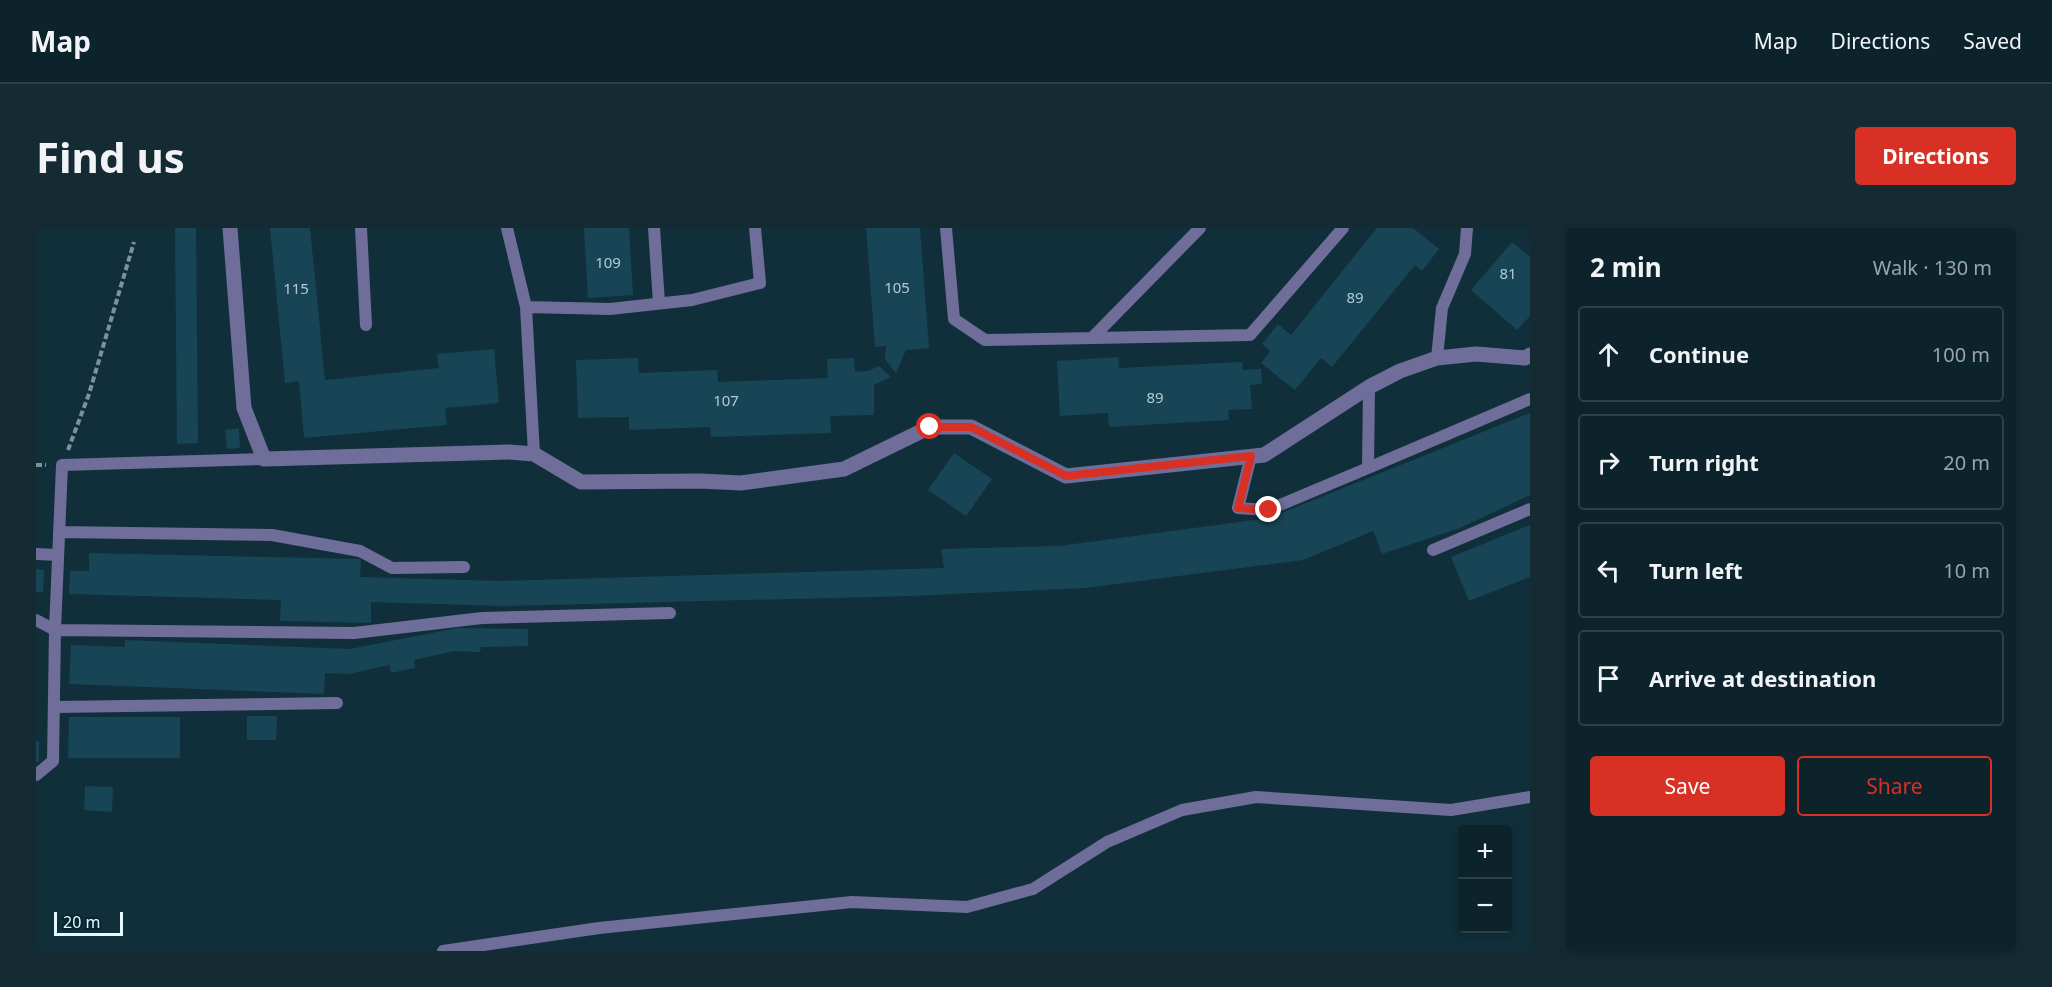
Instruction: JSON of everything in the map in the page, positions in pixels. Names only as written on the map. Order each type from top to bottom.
[{"type":"street","points":[[231,228],[244,408],[264,459],[509,452],[534,454],[581,482],[741,483],[843,468],[930,427],[971,427],[1066,476],[1264,455],[1369,387],[1400,371],[1437,358],[1476,354],[1525,358],[1530,355]]},
{"type":"lane","points":[[362,228],[366,325]]},
{"type":"lane","points":[[507,228],[526,307],[534,454]]},
{"type":"lane","points":[[654,228],[659,303]]},
{"type":"lane","points":[[526,307],[610,309],[692,300],[760,284],[755,228]]},
{"type":"lane","points":[[946,228],[954,319],[985,340],[1250,335],[1343,228]]},
{"type":"lane","points":[[1092,338],[1200,228]]},
{"type":"lane","points":[[1437,358],[1442,308],[1465,254],[1467,228]]},
{"type":"lane","points":[[1368,468],[1369,387]]},
{"type":"lane","points":[[1251,456],[1238,508],[1269,510],[1530,399]]},
{"type":"lane","points":[[36,775],[53,761],[55,630],[62,465],[264,459]]},
{"type":"lane","points":[[1433,549],[1530,509]]},
{"type":"lane","points":[[59,532],[272,535],[360,551],[392,568],[464,567]]},
{"type":"lane","points":[[36,554],[58,555]]},
{"type":"lane","points":[[36,620],[55,630],[354,633],[482,618],[670,613]]},
{"type":"lane","points":[[55,707],[337,703]]},
{"type":"lane","points":[[443,951],[599,928],[852,902],[967,907],[1033,889],[1107,842],[1182,810],[1256,797],[1451,810],[1530,797]]},
{"type":"path","points":[[36,465],[62,465],[89,394],[134,242]]},
{"type":"building","points":[[175,228],[196,228],[198,443],[177,444]]},
{"type":"building","points":[[270,228],[310,228],[325,380],[439,368],[437,354],[494,349],[499,403],[445,408],[447,425],[304,438],[299,381],[285,383]]},
{"type":"building","points":[[584,228],[629,228],[633,295],[588,298]]},
{"type":"building","points":[[866,228],[920,228],[929,348],[906,350],[896,373],[885,359],[886,346],[875,347]]},
{"type":"building","points":[[1377,228],[1413,228],[1439,249],[1422,271],[1415,265],[1332,367],[1321,358],[1295,390],[1261,363],[1270,351],[1262,344],[1278,324],[1291,335]]},
{"type":"building","points":[[1512,242],[1529,256],[1530,254],[1530,316],[1517,330],[1471,290]]},
{"type":"building","points":[[1118,357],[1119,368],[1242,362],[1243,370],[1261,369],[1262,384],[1250,385],[1252,409],[1228,410],[1229,420],[1109,427],[1108,413],[1060,416],[1057,361]]},
{"type":"building","points":[[638,358],[639,373],[717,370],[718,382],[828,378],[827,359],[854,358],[855,372],[868,371],[879,366],[891,377],[874,385],[874,415],[830,416],[831,433],[711,437],[710,427],[629,430],[629,417],[578,418],[576,360]]},
{"type":"building","points":[[1530,413],[1530,495],[1460,528],[1382,554],[1373,531],[1303,560],[1085,588],[911,596],[503,606],[371,602],[371,623],[280,621],[281,600],[69,594],[70,571],[89,571],[89,553],[361,559],[360,577],[501,581],[944,568],[941,549],[1059,546],[1269,518]]},
{"type":"building","points":[[239,428],[240,448],[227,449],[225,430]]},
{"type":"building","points":[[954,453],[992,479],[966,516],[928,490]]},
{"type":"building","points":[[1530,525],[1530,577],[1469,601],[1451,557]]},
{"type":"building","points":[[36,569],[44,570],[43,592],[36,592]]},
{"type":"building","points":[[457,628],[528,629],[528,646],[481,647],[480,652],[454,651],[414,660],[415,668],[391,673],[389,665],[349,674],[325,673],[324,694],[69,684],[71,645],[125,647],[125,640],[350,649]]},
{"type":"building","points":[[247,716],[277,716],[276,740],[247,740]]},
{"type":"building","points":[[69,717],[180,717],[180,758],[68,758]]},
{"type":"building","points":[[36,741],[39,741],[39,762],[36,762]]},
{"type":"building","points":[[85,786],[113,787],[112,812],[84,810]]},
{"type":"route","points":[[930,427],[971,427],[1066,476],[1251,456],[1238,508],[1269,510]]}]
